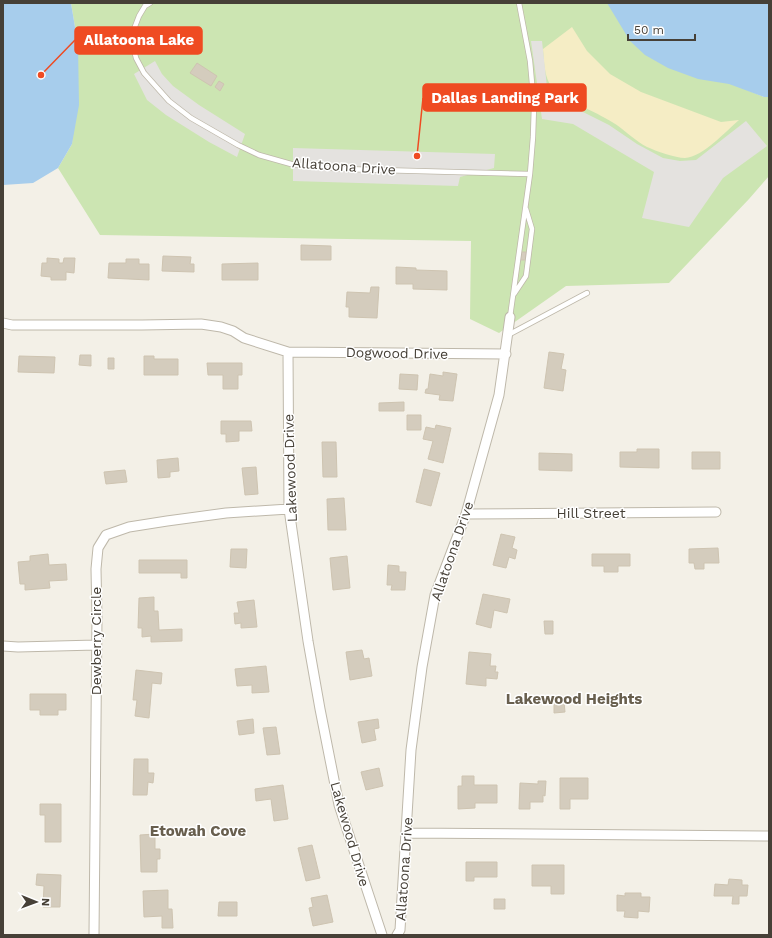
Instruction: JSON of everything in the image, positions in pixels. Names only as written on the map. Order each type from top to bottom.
[{"type":"street","name":"Allatoona Drive","points":[[397,935],[400,930],[411,750],[422,666],[435,595],[466,514],[499,395],[506,354],[510,317]]},
{"type":"street","points":[[3,323],[12,325],[201,324],[221,327],[233,331],[244,338],[288,352]]},
{"type":"street","name":"Dogwood Drive","points":[[288,352],[506,354]]},
{"type":"street","name":"Lakewood Drive","points":[[288,352],[289,509],[308,641],[339,805],[382,935]]},
{"type":"street","name":"Dewberry Circle","points":[[94,935],[97,617],[96,569],[98,548],[106,535],[129,527],[226,513],[289,509]]},
{"type":"street","name":"Hill Street","points":[[466,514],[716,512]]},
{"type":"street","points":[[3,646],[96,645]]},
{"type":"street","points":[[406,833],[769,836]]},
{"type":"lane","name":"Allatoona Drive","points":[[150,3],[145,6],[139,16],[132,37],[136,58],[144,73],[169,101],[191,118],[238,145],[259,155],[291,164],[342,169],[530,174]]},
{"type":"lane","name":"Allatoona Drive","points":[[510,317],[513,296],[526,276],[532,229],[525,207],[530,174],[534,106],[529,54],[519,3]]},
{"type":"lane","points":[[513,296],[525,207]]},
{"type":"lane","points":[[507,336],[587,293]]},
{"type":"green space","points":[[71,3],[619,3],[747,90],[764,97],[769,97],[769,176],[669,283],[566,286],[499,333],[470,319],[471,241],[100,235],[58,168],[72,144],[78,45]]},
{"type":"sand","points":[[572,27],[587,51],[610,74],[641,92],[721,122],[739,120],[721,137],[692,157],[676,157],[647,147],[638,142],[612,122],[564,97],[549,83],[545,69],[543,49]]},
{"type":"shaded area","points":[[531,41],[542,41],[547,87],[583,112],[609,125],[637,144],[663,158],[680,161],[696,160],[746,121],[767,146],[723,178],[689,227],[642,218],[654,172],[573,124],[542,119]]},
{"type":"shaded area","points":[[155,61],[162,74],[173,86],[199,105],[245,134],[237,157],[209,142],[166,115],[147,100],[134,74]]},
{"type":"shaded area","points":[[293,148],[495,154],[494,168],[460,177],[458,186],[293,181]]},
{"type":"water","points":[[3,3],[71,3],[78,45],[79,105],[72,144],[58,168],[33,183],[3,185]]},
{"type":"water","points":[[607,3],[769,3],[769,97],[764,97],[729,84],[698,79],[668,68],[645,55],[630,41]]},
{"type":"building","points":[[197,63],[217,76],[211,86],[190,73]]},
{"type":"building","points":[[219,81],[224,84],[220,91],[215,87]]},
{"type":"building","points":[[301,245],[331,246],[331,260],[301,260]]},
{"type":"building","points":[[521,252],[526,252],[526,260],[520,260]]},
{"type":"building","points":[[163,256],[191,257],[190,264],[194,264],[194,272],[162,271]]},
{"type":"building","points":[[47,258],[59,259],[59,263],[63,263],[64,258],[75,258],[74,273],[66,272],[66,280],[51,280],[51,277],[41,276],[42,263],[47,263]]},
{"type":"building","points":[[126,259],[139,259],[139,264],[149,264],[149,280],[108,278],[109,263],[126,263]]},
{"type":"building","points":[[258,263],[258,280],[222,280],[222,264]]},
{"type":"building","points":[[396,267],[416,268],[416,270],[447,271],[447,290],[413,289],[413,284],[396,284]]},
{"type":"building","points":[[371,287],[379,287],[377,318],[349,317],[349,307],[346,307],[347,292],[370,293]]},
{"type":"building","points":[[549,352],[564,354],[561,369],[566,370],[563,391],[544,388]]},
{"type":"building","points":[[80,355],[91,355],[91,366],[79,365]]},
{"type":"building","points":[[19,356],[55,357],[54,373],[18,372]]},
{"type":"building","points":[[144,356],[154,356],[154,359],[178,359],[178,375],[144,375]]},
{"type":"building","points":[[108,358],[114,358],[114,369],[108,369]]},
{"type":"building","points":[[207,363],[242,363],[242,375],[238,375],[238,389],[223,389],[223,375],[208,375]]},
{"type":"building","points":[[443,372],[457,374],[453,401],[439,400],[440,395],[425,393],[426,389],[428,389],[430,374],[443,376]]},
{"type":"building","points":[[400,374],[418,375],[417,390],[399,389]]},
{"type":"building","points":[[404,402],[404,411],[379,411],[379,403]]},
{"type":"building","points":[[407,415],[421,415],[421,430],[407,430]]},
{"type":"building","points":[[221,421],[251,421],[252,431],[239,431],[239,441],[226,442],[226,434],[221,434]]},
{"type":"building","points":[[436,425],[451,428],[443,463],[428,459],[433,441],[423,439],[426,427],[435,429]]},
{"type":"building","points":[[322,442],[336,442],[337,477],[323,477]]},
{"type":"building","points":[[637,449],[659,449],[659,468],[620,467],[620,452],[637,452]]},
{"type":"building","points":[[692,452],[720,452],[720,469],[692,469]]},
{"type":"building","points":[[539,453],[572,454],[572,471],[539,470]]},
{"type":"building","points":[[178,458],[179,471],[170,472],[170,477],[158,478],[157,460]]},
{"type":"building","points":[[256,467],[258,494],[245,495],[242,468]]},
{"type":"building","points":[[424,469],[440,473],[431,506],[416,502]]},
{"type":"building","points":[[125,470],[127,482],[106,484],[104,472]]},
{"type":"building","points":[[344,498],[346,530],[328,530],[327,499]]},
{"type":"building","points":[[501,534],[515,537],[512,548],[517,550],[515,559],[509,557],[506,568],[493,565]]},
{"type":"building","points":[[718,548],[719,563],[704,563],[704,569],[695,569],[694,563],[689,563],[689,549]]},
{"type":"building","points":[[231,549],[247,549],[246,568],[230,567]]},
{"type":"building","points":[[48,554],[49,565],[66,564],[67,580],[49,581],[50,588],[25,590],[25,584],[20,584],[18,562],[30,561],[30,556]]},
{"type":"building","points":[[592,554],[630,554],[630,566],[618,566],[618,572],[604,572],[604,566],[592,566]]},
{"type":"building","points":[[347,556],[350,588],[333,590],[330,558]]},
{"type":"building","points":[[139,560],[187,560],[187,578],[181,578],[181,573],[139,573]]},
{"type":"building","points":[[388,565],[399,566],[399,572],[406,572],[405,590],[391,590],[392,585],[387,585]]},
{"type":"building","points":[[483,594],[510,599],[507,613],[494,610],[491,628],[476,624]]},
{"type":"building","points":[[154,597],[154,611],[158,611],[159,630],[182,629],[182,641],[151,642],[151,636],[142,637],[142,628],[138,628],[139,598]]},
{"type":"building","points":[[254,600],[257,627],[241,628],[241,623],[235,624],[234,613],[239,613],[237,602]]},
{"type":"building","points":[[544,621],[553,621],[553,634],[545,634]]},
{"type":"building","points":[[362,650],[364,659],[369,658],[372,676],[350,680],[346,652]]},
{"type":"building","points":[[469,652],[491,654],[490,666],[496,666],[495,672],[498,672],[497,679],[486,678],[486,686],[466,684]]},
{"type":"building","points":[[266,666],[269,692],[252,693],[252,685],[237,686],[235,669]]},
{"type":"building","points":[[136,670],[162,673],[161,684],[152,683],[149,718],[135,716],[137,700],[133,700]]},
{"type":"building","points":[[30,694],[66,694],[66,710],[58,710],[58,715],[40,715],[40,710],[30,710]]},
{"type":"building","points":[[554,702],[564,702],[565,712],[554,713]]},
{"type":"building","points":[[253,719],[254,733],[239,735],[237,721]]},
{"type":"building","points":[[378,719],[379,728],[374,729],[376,740],[362,743],[358,722]]},
{"type":"building","points":[[276,727],[280,754],[267,755],[263,728]]},
{"type":"building","points":[[134,759],[148,759],[148,773],[154,773],[153,783],[148,782],[147,795],[133,795]]},
{"type":"building","points":[[379,768],[383,786],[366,790],[361,772]]},
{"type":"building","points":[[462,776],[474,776],[474,785],[497,785],[497,803],[475,803],[475,808],[458,809],[458,786],[462,786]]},
{"type":"building","points":[[560,778],[588,778],[588,799],[570,799],[570,809],[560,809]]},
{"type":"building","points":[[538,781],[546,781],[543,802],[530,802],[530,809],[519,809],[520,783],[538,784]]},
{"type":"building","points":[[283,785],[288,819],[274,821],[271,799],[256,801],[255,789]]},
{"type":"building","points":[[40,804],[61,804],[61,842],[45,842],[45,815],[40,815]]},
{"type":"building","points":[[155,834],[155,849],[160,849],[160,859],[157,859],[157,872],[141,872],[140,835]]},
{"type":"building","points":[[312,845],[320,878],[306,881],[298,848]]},
{"type":"building","points":[[466,862],[497,862],[497,877],[474,877],[474,881],[466,881]]},
{"type":"building","points":[[532,865],[564,865],[564,894],[551,894],[551,886],[532,886]]},
{"type":"building","points":[[37,874],[61,875],[60,907],[43,907],[44,886],[36,885]]},
{"type":"building","points":[[729,879],[742,880],[742,885],[748,885],[747,896],[739,896],[739,904],[732,904],[733,896],[714,896],[715,884],[728,885]]},
{"type":"building","points":[[168,890],[168,909],[172,909],[173,928],[162,928],[162,916],[144,917],[143,891]]},
{"type":"building","points":[[625,893],[641,893],[641,897],[650,897],[649,912],[638,911],[638,918],[624,917],[625,911],[617,911],[617,895],[625,896]]},
{"type":"building","points":[[327,895],[333,922],[313,926],[309,908],[313,907],[311,898]]},
{"type":"building","points":[[494,899],[505,899],[505,909],[494,909]]},
{"type":"building","points":[[219,902],[237,902],[237,916],[218,916]]},
{"type":"place","name":"Allatoona Lake","points":[[41,75]]},
{"type":"place","name":"Dallas Landing Park","points":[[417,156]]},
{"type":"district","name":"Lakewood Heights","points":[[574,699]]},
{"type":"district","name":"Etowah Cove","points":[[198,831]]}]
